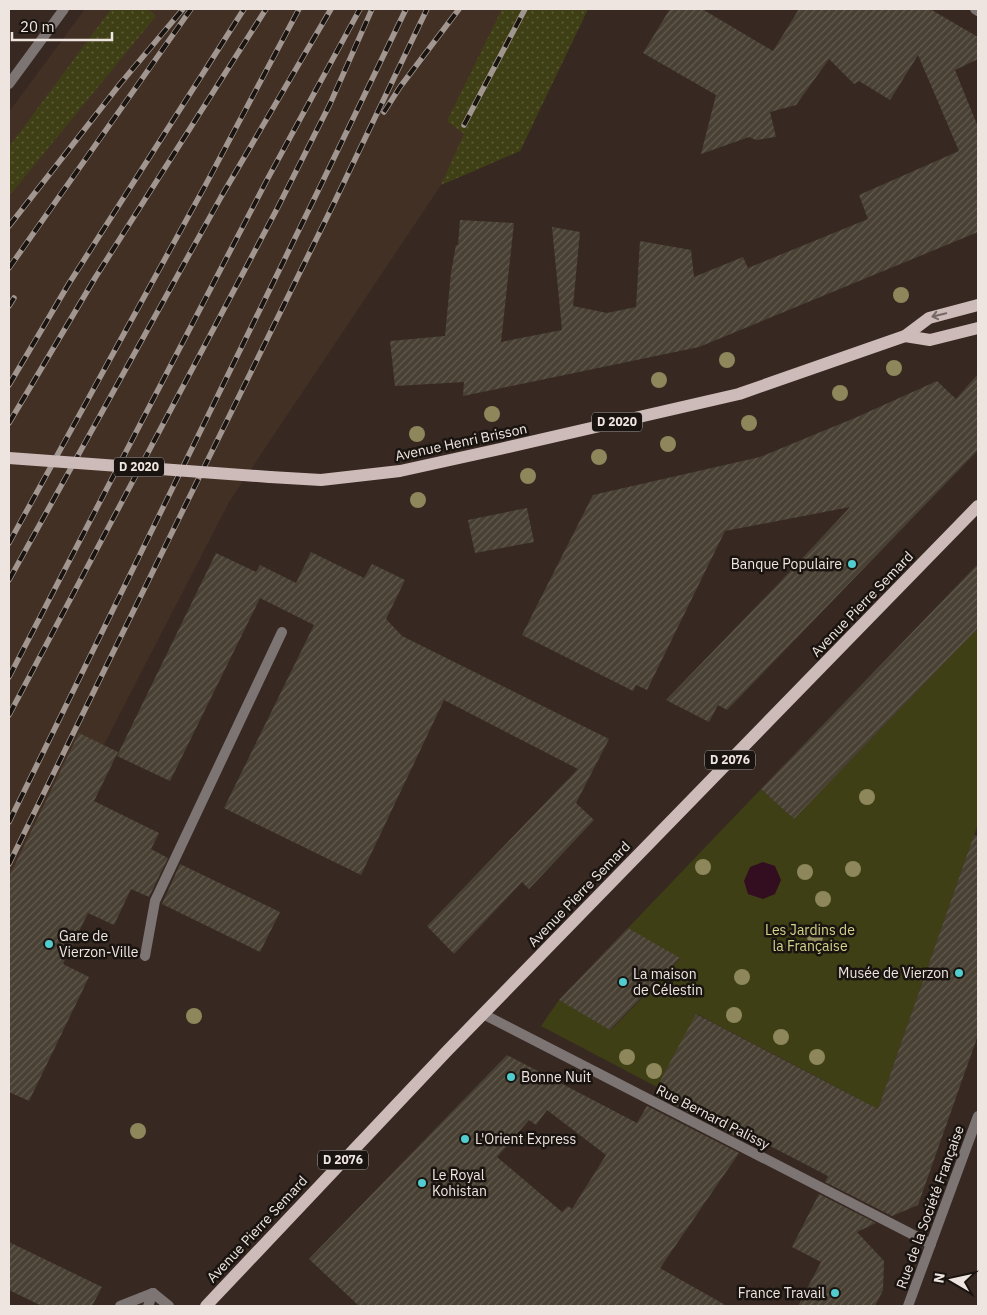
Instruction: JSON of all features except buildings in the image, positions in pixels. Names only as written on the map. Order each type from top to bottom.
[{"type":"main road","name":"Avenue Henri Brisson","points":[[9,458],[321,480],[400,471],[739,394],[905,336],[928,318],[978,305]]},
{"type":"main road","name":"Avenue Henri Brisson","points":[[905,336],[930,340],[978,328]]},
{"type":"main road","name":"Avenue Pierre Semard","points":[[206,1306],[287,1218],[483,1014],[978,506]]},
{"type":"street","points":[[9,84],[64,9]]},
{"type":"street","points":[[145,956],[155,901],[282,632]]},
{"type":"street","name":"Rue Bernard Palissy","points":[[483,1014],[931,1244]]},
{"type":"street","name":"Rue de la Société Française","points":[[908,1306],[978,1116]]},
{"type":"street","points":[[120,1306],[153,1293]]},
{"type":"street","points":[[148,1306],[153,1293]]},
{"type":"street","points":[[153,1293],[169,1306]]},
{"type":"shaded area","points":[[85,9],[588,9],[520,151],[441,185],[229,502],[9,929],[9,112]]},
{"type":"shaded area","points":[[763,862],[775,866],[781,880],[775,894],[763,899],[748,894],[744,881],[750,867]]},
{"type":"green space","points":[[111,9],[147,9],[156,16],[9,196],[9,147]]},
{"type":"green space","points":[[502,9],[588,9],[520,151],[441,185],[464,134],[447,121]]},
{"type":"green space","name":"Les Jardins de la Française","points":[[978,628],[978,824],[878,1109],[697,1014],[657,1087],[541,1026],[559,1000],[611,1030],[680,959],[628,928],[761,789],[794,819]]},
{"type":"railway","points":[[9,226],[120,84],[183,9]]},
{"type":"railway","points":[[9,268],[191,9]]},
{"type":"railway","points":[[9,385],[68,285],[244,9]]},
{"type":"railway","points":[[9,423],[95,278],[266,9]]},
{"type":"railway","points":[[9,543],[205,186],[299,9]]},
{"type":"railway","points":[[9,580],[221,197],[331,9]]},
{"type":"railway","points":[[9,677],[268,178],[360,9]]},
{"type":"railway","points":[[9,715],[278,207],[330,104],[372,9]]},
{"type":"railway","points":[[9,822],[406,9]]},
{"type":"railway","points":[[9,864],[335,201],[427,9]]},
{"type":"railway","points":[[384,112],[400,87],[459,9]]},
{"type":"railway","points":[[464,125],[525,9]]},
{"type":"railway","points":[[9,306],[14,298]]},
{"type":"place","name":"Banque Populaire","points":[[852,564]]},
{"type":"place","name":"Gare de Vierzon-Ville","points":[[49,944]]},
{"type":"place","name":"Musée de Vierzon","points":[[959,973]]},
{"type":"place","name":"La maison de Célestin","points":[[623,982]]},
{"type":"place","name":"Bonne Nuit","points":[[511,1077]]},
{"type":"place","name":"L'Orient Express","points":[[465,1139]]},
{"type":"place","name":"Le Royal Kohistan","points":[[422,1183]]},
{"type":"place","name":"France Travail","points":[[835,1293]]}]
